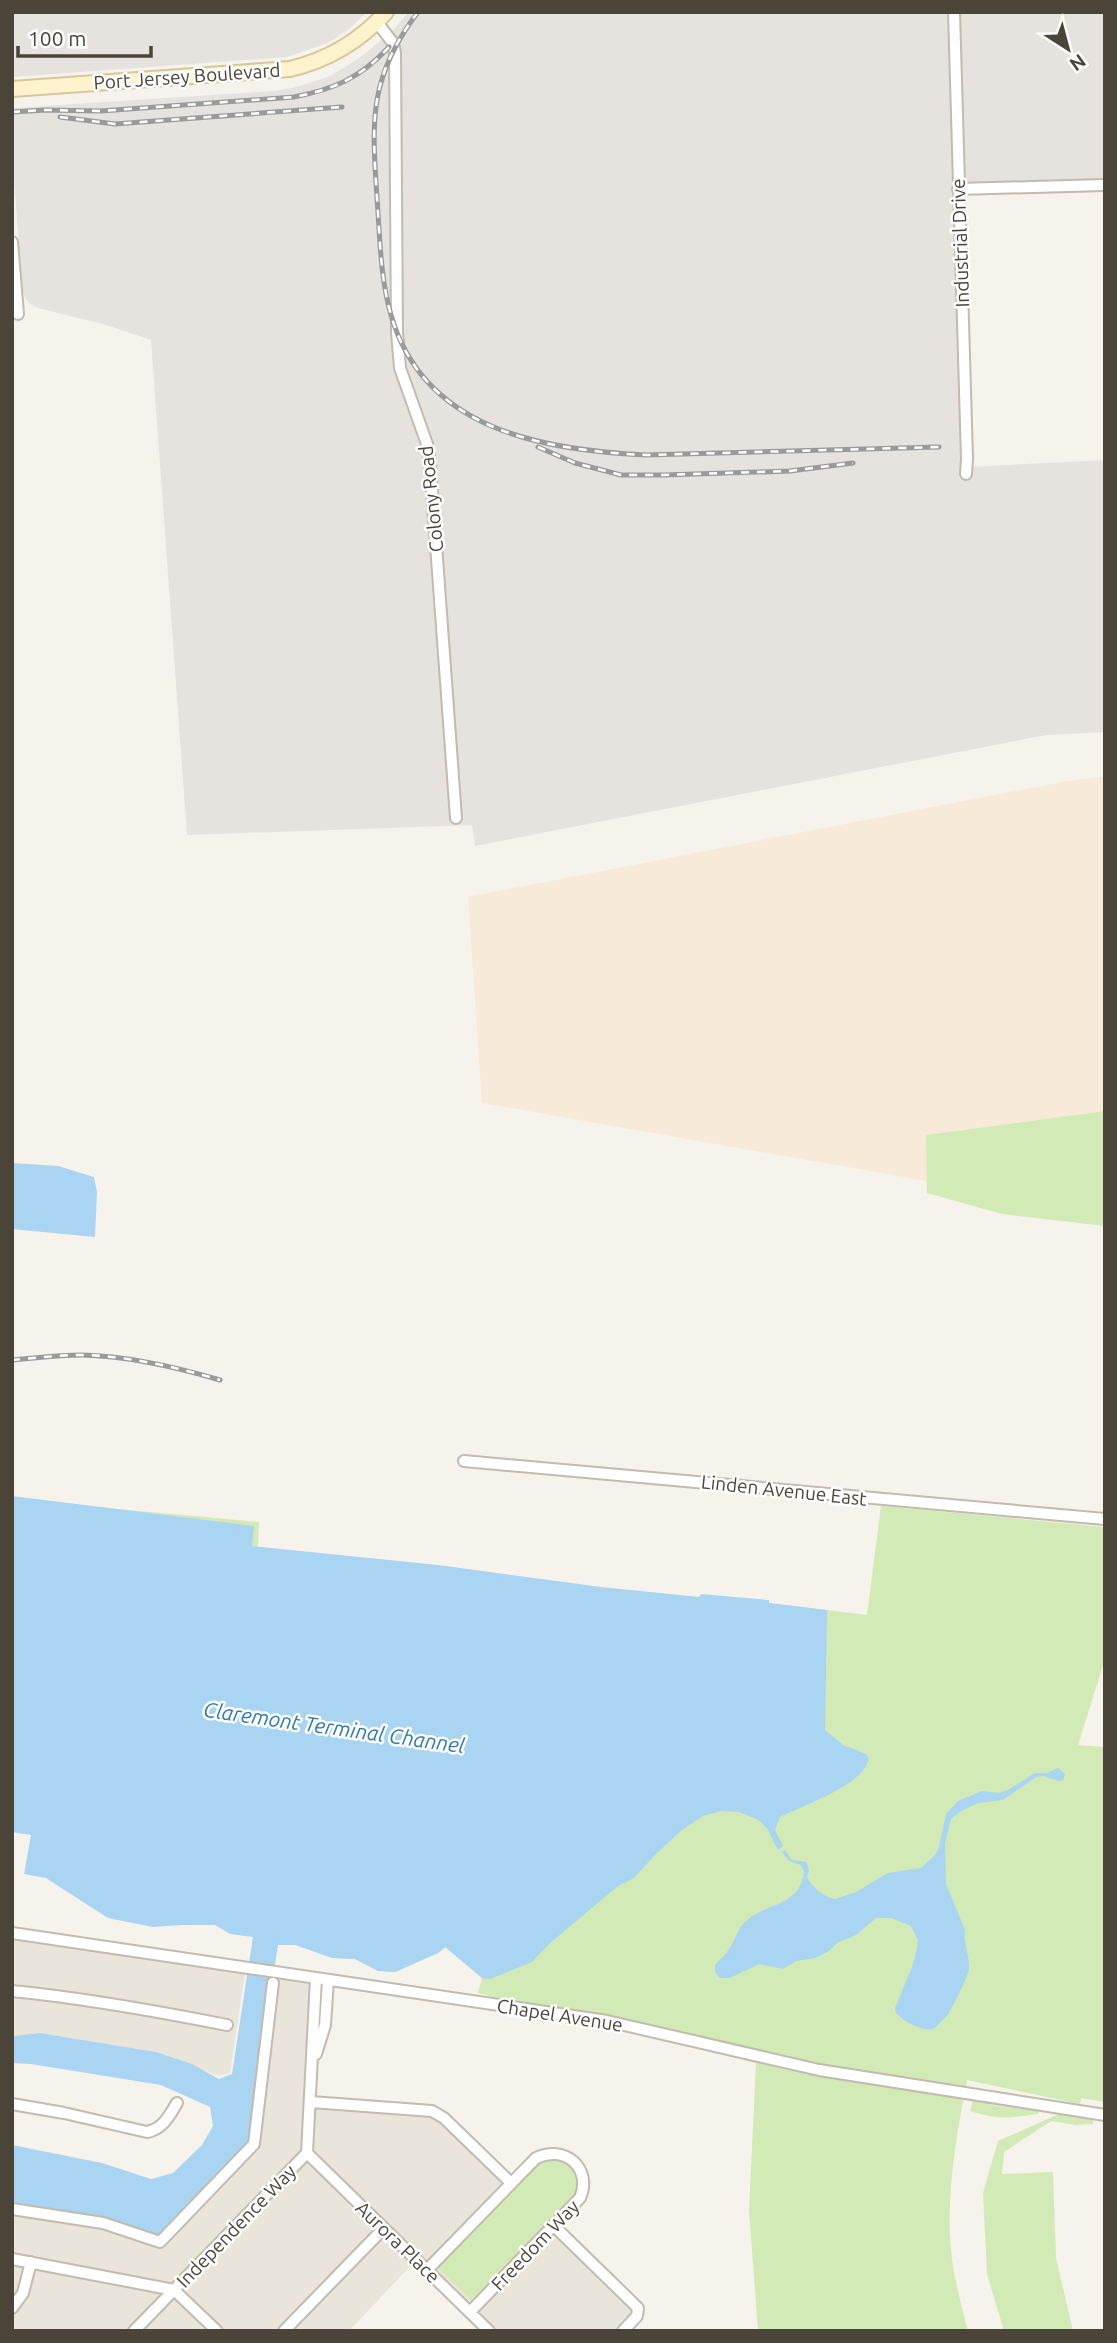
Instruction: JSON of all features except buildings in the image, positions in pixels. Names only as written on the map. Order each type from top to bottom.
[{"type":"street","name":"Industrial Drive","points":[[954,12],[966,474]]},
{"type":"street","name":"Port Jersey Boulevard","points":[[12,89],[290,69],[333,54],[360,37],[382,17]]},
{"type":"street","name":"Colony Road","points":[[382,17],[396,55],[397,332],[400,368],[427,444],[430,463],[456,818]]},
{"type":"street","points":[[958,189],[1105,185]]},
{"type":"street","points":[[12,242],[18,314]]},
{"type":"street","name":"Linden Avenue East","points":[[464,1461],[1105,1519]]},
{"type":"street","name":"Chapel Avenue","points":[[12,1933],[246,1968],[274,1978],[322,1979],[607,2021],[818,2070],[1105,2115]]},
{"type":"street","points":[[12,2209],[103,2223],[160,2242],[254,2144],[274,1978]]},
{"type":"street","name":"Independence Way","points":[[134,2331],[307,2153],[322,1979]]},
{"type":"street","points":[[12,1991],[142,2008],[227,2025]]},
{"type":"street","points":[[311,2102],[432,2111],[444,2118],[511,2183]]},
{"type":"street","points":[[12,2104],[147,2132],[162,2126],[177,2103]]},
{"type":"street","name":"Aurora Place","points":[[307,2153],[489,2331]]},
{"type":"street","name":"Freedom Way","points":[[427,2270],[536,2158],[543,2154],[560,2153],[574,2161],[583,2177],[582,2194],[574,2206],[470,2312]]},
{"type":"street","points":[[554,2226],[636,2306],[638,2311],[635,2318],[623,2331]]},
{"type":"street","points":[[284,2331],[384,2228]]},
{"type":"street","points":[[12,2259],[174,2290],[217,2331]]},
{"type":"street","points":[[12,2308],[26,2287],[31,2263]]},
{"type":"shaded area","points":[[12,12],[367,12],[348,30],[328,43],[287,57],[12,77]]},
{"type":"shaded area","points":[[409,12],[1105,12],[1105,187],[959,193],[968,467],[1105,460],[1105,732],[1046,735],[475,846],[472,825],[187,835],[151,340],[103,324],[38,308],[25,298],[22,289],[12,149],[12,108],[293,88],[328,77],[358,59],[388,35]]},
{"type":"shaded area","points":[[1105,776],[1105,1111],[926,1135],[927,1181],[482,1103],[468,897],[1062,782]]},
{"type":"shaded area","points":[[12,1940],[245,1973],[230,2073],[219,2076],[156,2052],[40,2033],[12,2036]]},
{"type":"shaded area","points":[[276,1978],[317,1983],[311,2101],[423,2109],[467,2141],[638,2308],[623,2331],[489,2331],[416,2260],[349,2331],[12,2331],[12,2213],[103,2226],[161,2245],[257,2145]]},
{"type":"green space","points":[[1105,1111],[1105,1226],[1002,1214],[927,1193],[926,1135]]},
{"type":"green space","points":[[881,1506],[1105,1527],[1105,1659],[1078,1745],[1105,1747],[1105,2102],[1081,2098],[1080,2104],[967,2080],[952,2176],[950,2225],[954,2273],[968,2331],[758,2331],[749,2210],[756,2063],[478,1993],[482,1978],[446,1947],[395,1972],[378,1971],[355,1959],[332,1958],[769,1603],[867,1615]]},
{"type":"green space","points":[[107,1508],[259,1522],[258,1547],[252,1546]]},
{"type":"green space","points":[[973,2099],[997,2106],[1040,2111],[1038,2114],[1020,2116],[988,2116],[970,2111]]},
{"type":"green space","points":[[1059,2114],[1093,2120],[1093,2124],[1076,2125],[1051,2121],[1004,2152],[1002,2174],[1053,2172],[1056,2258],[1073,2331],[1004,2331],[987,2274],[983,2193],[998,2141]]},
{"type":"green space","points":[[555,2157],[569,2163],[576,2171],[576,2196],[471,2300],[438,2268],[539,2164]]},
{"type":"water","points":[[12,1163],[58,1166],[94,1177],[97,1192],[95,1237],[12,1229]]},
{"type":"water","name":"Claremont Terminal Channel","points":[[12,1496],[254,1526],[252,1546],[438,1565],[601,1587],[699,1597],[701,1594],[769,1600],[769,1603],[827,1610],[825,1730],[843,1745],[866,1754],[869,1759],[856,1778],[844,1786],[780,1817],[775,1830],[783,1846],[778,1850],[768,1830],[759,1820],[739,1812],[721,1811],[703,1816],[682,1830],[634,1878],[618,1886],[549,1944],[532,1962],[490,1979],[482,1978],[445,1947],[438,1953],[395,1972],[378,1971],[355,1959],[332,1958],[295,1945],[278,1945],[252,2141],[162,2234],[156,2236],[12,2205],[12,2145],[102,2163],[151,2179],[173,2173],[202,2145],[213,2126],[210,2107],[161,2085],[12,2063],[12,2036],[40,2033],[156,2052],[192,2064],[219,2079],[232,2074],[253,1937],[230,1934],[215,1925],[153,1927],[108,1918],[46,1878],[24,1874],[31,1835],[12,1832]]},
{"type":"water","points":[[1058,1768],[1065,1774],[1063,1780],[1036,1777],[1003,1800],[978,1803],[951,1819],[945,1843],[946,1884],[965,1930],[969,1969],[950,2011],[934,2029],[913,2025],[896,2013],[895,2008],[912,1967],[918,1940],[911,1926],[891,1918],[876,1918],[856,1935],[837,1943],[829,1951],[815,1958],[796,1961],[783,1969],[759,1964],[730,1978],[720,1978],[715,1972],[715,1965],[729,1949],[744,1923],[796,1892],[804,1871],[801,1865],[789,1861],[782,1852],[785,1850],[792,1860],[806,1862],[809,1870],[807,1877],[815,1888],[827,1897],[836,1899],[856,1892],[888,1873],[921,1868],[935,1855],[946,1814],[958,1801],[982,1791],[999,1793],[1035,1773],[1047,1773]]},
{"type":"railway","points":[[418,12],[390,58],[382,80],[377,101],[374,146],[381,257],[387,301],[407,354],[430,385],[459,409],[492,426],[528,439],[607,452],[646,455],[939,447]]},
{"type":"railway","points":[[12,112],[101,111],[294,97],[346,81],[368,67],[389,47]]},
{"type":"railway","points":[[60,117],[115,124],[342,107]]},
{"type":"railway","points":[[538,447],[575,463],[621,475],[790,471],[853,463]]},
{"type":"railway","points":[[12,1360],[73,1355],[99,1356],[134,1360],[220,1380]]}]
